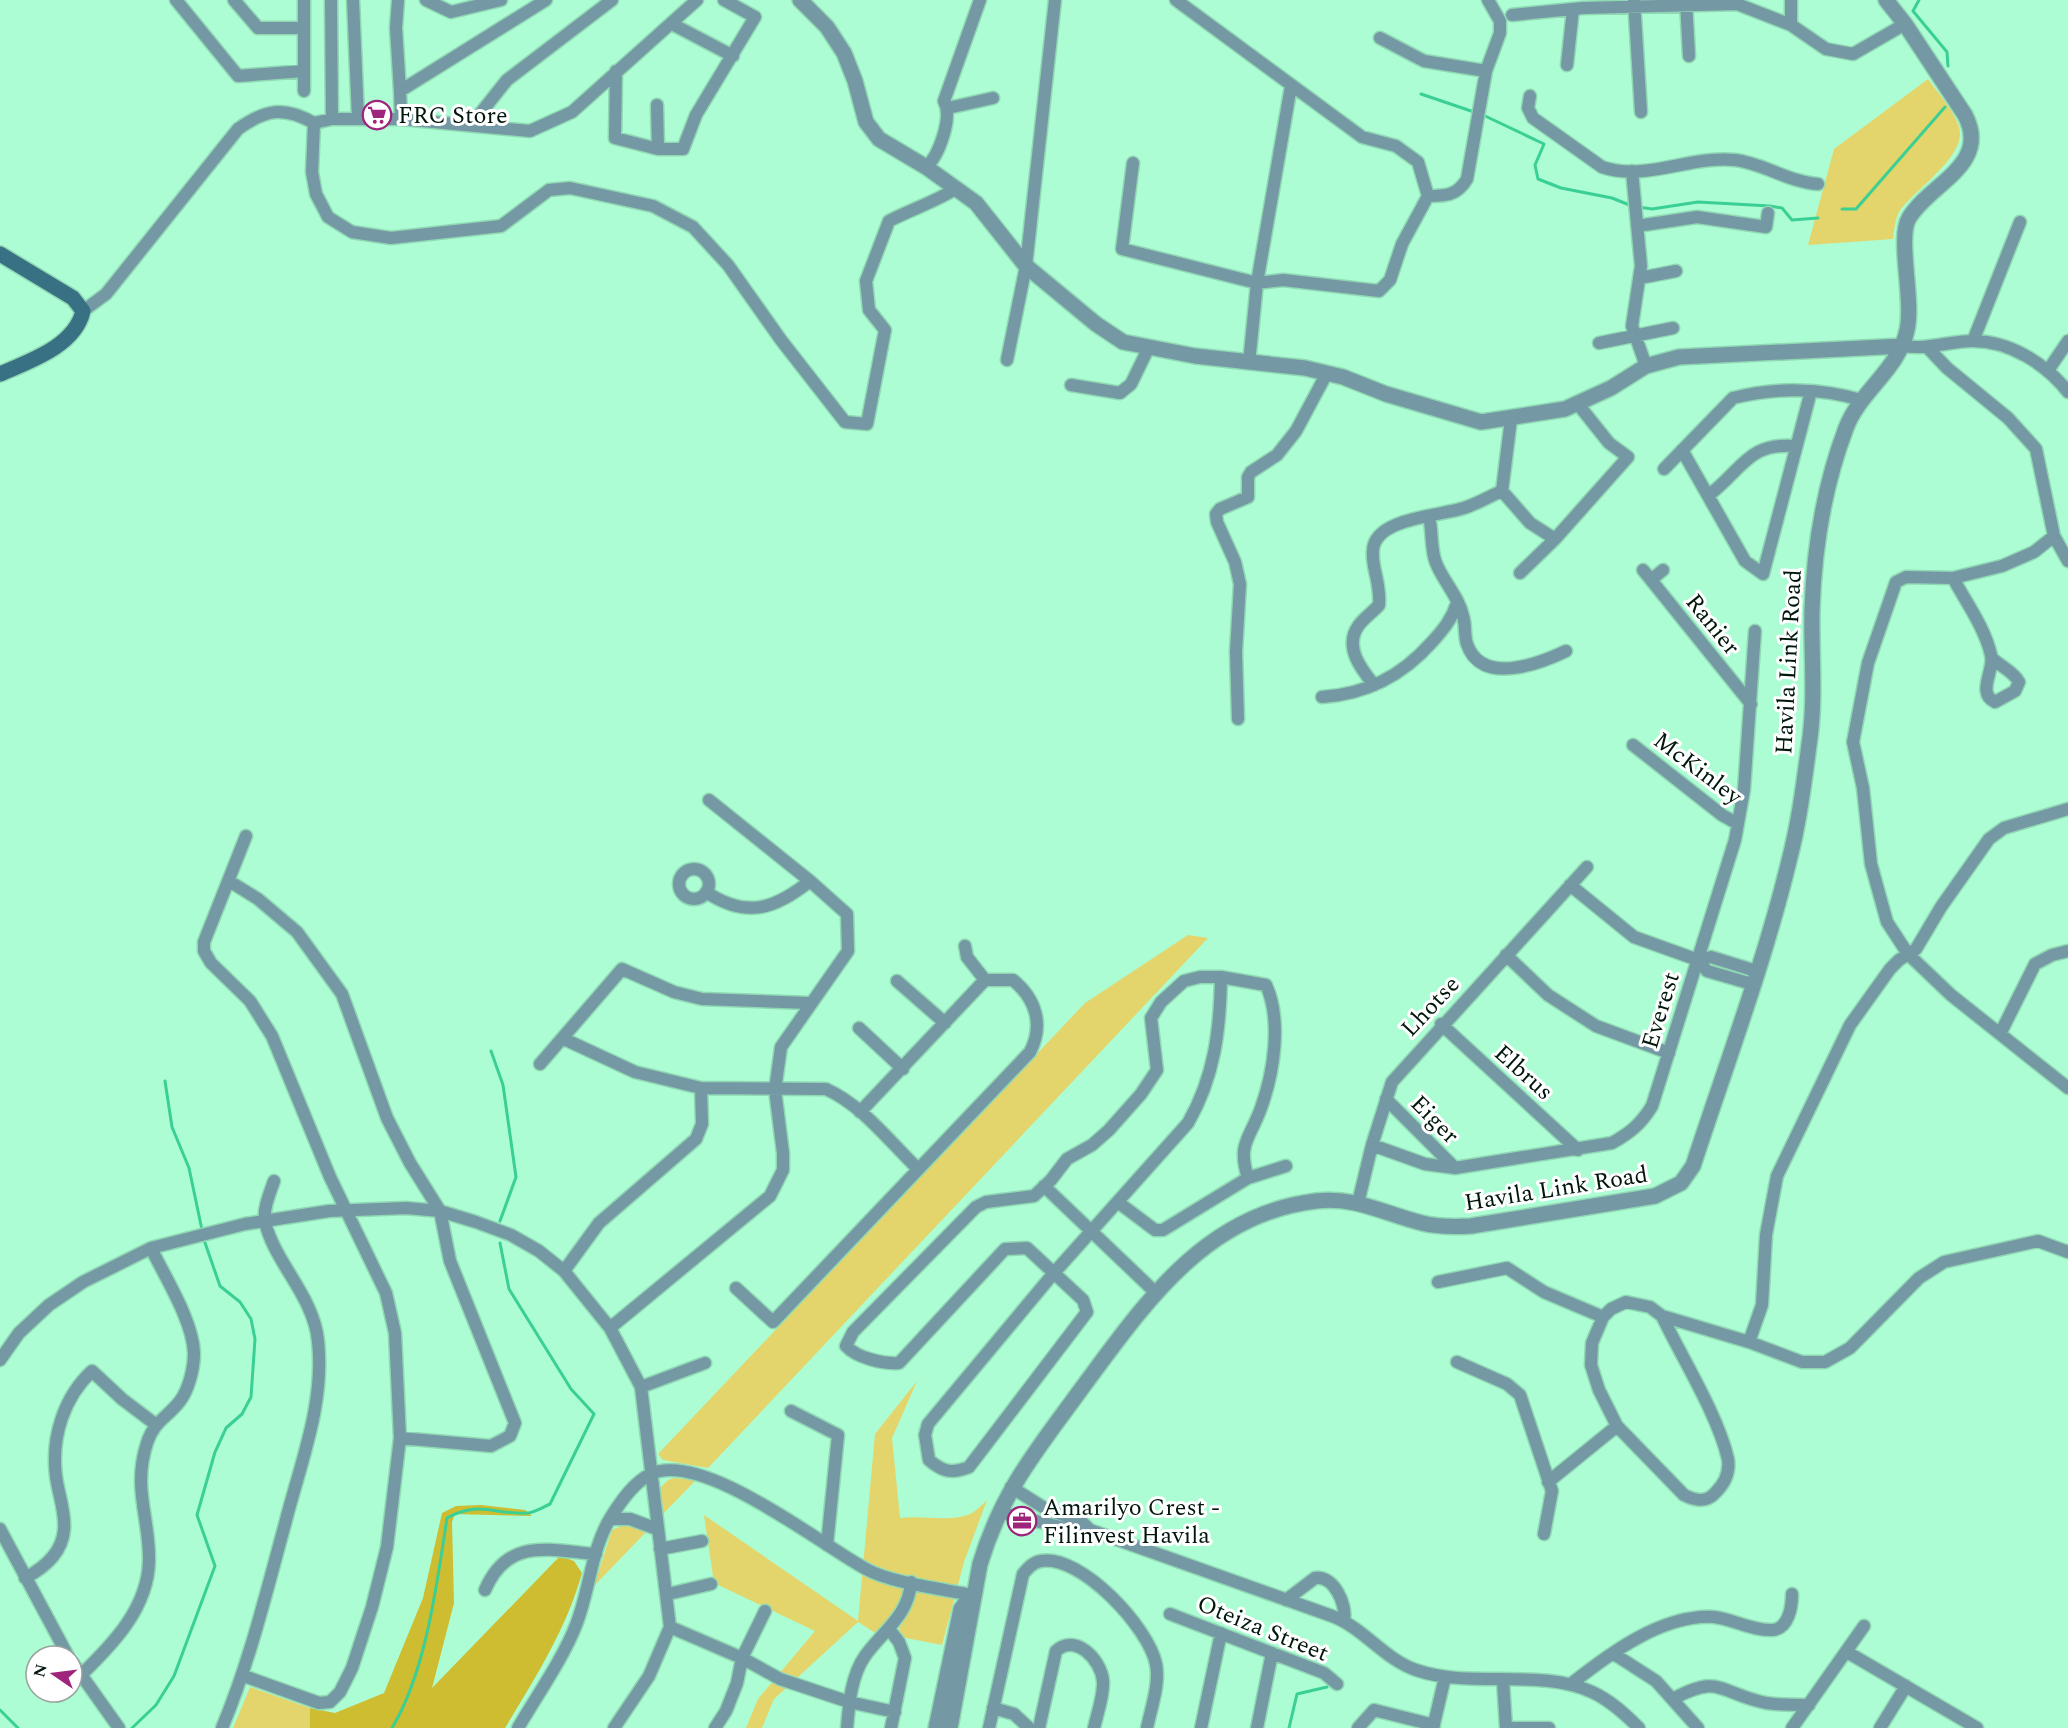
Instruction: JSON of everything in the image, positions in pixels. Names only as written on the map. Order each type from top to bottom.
[{"type":"main road","points":[[0,254],[73,298],[83,311],[80,325],[65,340],[35,360],[0,374]]},
{"type":"street","points":[[176,0],[238,76],[304,71]]},
{"type":"street","points":[[234,0],[258,28],[304,28]]},
{"type":"street","points":[[304,0],[304,91]]},
{"type":"street","points":[[331,0],[332,119]]},
{"type":"street","points":[[353,0],[358,118]]},
{"type":"street","points":[[398,0],[396,28],[400,119]]},
{"type":"street","points":[[426,0],[451,12],[501,0]]},
{"type":"street","points":[[400,91],[546,0]]},
{"type":"street","points":[[471,124],[507,80],[612,0]]},
{"type":"street","points":[[83,311],[106,294],[238,129],[251,120],[269,112],[283,111],[314,123],[332,119],[400,119],[530,131],[572,112],[697,0]]},
{"type":"street","points":[[616,71],[615,138],[658,149],[683,149],[696,116],[755,17],[724,0]]},
{"type":"street","points":[[800,0],[826,27],[844,53],[855,81],[866,122],[879,139],[926,167],[976,203],[1026,266],[1096,324],[1124,342],[1249,363],[1305,368],[1481,422],[1549,413],[1577,404],[1611,388],[1646,366],[1695,355],[1903,346],[1928,348],[1973,341],[2003,347],[2049,369],[2068,392]]},
{"type":"street","points":[[926,167],[935,160],[942,141],[948,108],[944,101],[980,0]]},
{"type":"street","points":[[1007,360],[1026,266],[1055,0]]},
{"type":"street","points":[[1133,163],[1122,249],[1257,283],[1283,280],[1379,291],[1390,280],[1402,243],[1428,196],[1418,162],[1396,147],[1362,137],[1176,0]]},
{"type":"street","points":[[1428,196],[1453,194],[1462,188],[1467,179],[1486,71],[1500,33],[1500,21],[1488,0]]},
{"type":"street","points":[[1791,0],[1791,25]]},
{"type":"street","name":"Havila Link Road","points":[[972,1595],[988,1539],[999,1512],[1011,1487],[1043,1438],[1155,1292],[1171,1275],[1203,1249],[1232,1231],[1258,1217],[1312,1201],[1332,1199],[1358,1203],[1422,1223],[1451,1227],[1620,1203],[1668,1191],[1681,1183],[1693,1166],[1789,862],[1813,722],[1812,610],[1819,532],[1842,437],[1861,400],[1903,346],[1911,300],[1906,225],[1916,209],[1962,165],[1968,156],[1971,134],[1965,115],[1905,24],[1886,0]]},
{"type":"street","points":[[1512,15],[1530,6],[1737,2],[1791,25],[1826,49],[1853,54],[1905,24]]},
{"type":"street","points":[[1686,3],[1689,56]]},
{"type":"street","points":[[1634,4],[1641,112]]},
{"type":"street","points":[[1568,65],[1579,5]]},
{"type":"street","points":[[672,24],[733,56]]},
{"type":"street","points":[[1380,38],[1424,61],[1486,71]]},
{"type":"street","points":[[1249,363],[1257,283],[1291,86]]},
{"type":"street","points":[[1530,96],[1528,108],[1533,118],[1602,167],[1632,171],[1736,159],[1794,180],[1818,184]]},
{"type":"street","points":[[948,108],[993,98]]},
{"type":"street","points":[[657,105],[658,149]]},
{"type":"street","points":[[314,123],[312,172],[316,194],[328,217],[352,232],[391,238],[501,226],[549,190],[570,188],[653,206],[693,227],[728,265],[781,340],[845,422],[867,424],[878,380],[885,330],[869,310],[866,280],[889,221],[917,207],[937,201],[957,188]]},
{"type":"street","points":[[1632,171],[1640,278],[1632,326],[1646,366]]},
{"type":"street","points":[[1637,226],[1697,217],[1766,227],[1768,213]]},
{"type":"street","points":[[1973,341],[2020,222]]},
{"type":"street","points":[[1640,278],[1676,271]]},
{"type":"street","points":[[1599,343],[1673,328]]},
{"type":"street","points":[[2049,369],[2068,340]]},
{"type":"street","points":[[1071,385],[1120,393],[1131,384],[1149,347]]},
{"type":"street","points":[[1928,348],[1947,368],[2008,418],[2036,449],[2054,536],[2068,561]]},
{"type":"street","points":[[1238,719],[1236,652],[1240,584],[1235,562],[1217,522],[1216,514],[1220,509],[1248,497],[1248,477],[1251,472],[1277,455],[1296,431],[1327,373]]},
{"type":"street","points":[[1664,469],[1733,398],[1811,391],[1835,392],[1861,400]]},
{"type":"street","points":[[1682,450],[1745,561],[1763,574],[1811,391]]},
{"type":"street","points":[[1520,573],[1555,539],[1628,457],[1610,443],[1577,404]]},
{"type":"street","points":[[1510,419],[1502,491],[1530,524],[1555,539]]},
{"type":"street","points":[[1709,495],[1726,482],[1756,450],[1771,446],[1796,446]]},
{"type":"street","points":[[1374,685],[1358,663],[1353,647],[1359,625],[1379,605],[1380,583],[1372,549],[1376,537],[1380,531],[1400,522],[1466,508],[1502,491]]},
{"type":"street","points":[[1429,517],[1433,529],[1435,560],[1463,615],[1467,645],[1475,656],[1491,667],[1509,669],[1542,661],[1566,651]]},
{"type":"street","points":[[2054,536],[2016,561],[1953,578],[1906,577],[1896,582],[1868,663],[1853,742],[1878,894],[1887,922],[1908,954],[1951,995],[2001,1032],[2068,1088]]},
{"type":"street","name":"Ranier","points":[[1663,570],[1647,575],[1750,704]]},
{"type":"street","points":[[1953,578],[1986,640],[1992,657]]},
{"type":"street","points":[[1322,697],[1347,695],[1389,680],[1419,657],[1447,625],[1457,603]]},
{"type":"street","name":"Everest","points":[[1372,1145],[1425,1164],[1455,1168],[1612,1143],[1634,1130],[1652,1106],[1738,824],[1744,790],[1755,631]]},
{"type":"street","name":"McKinley","points":[[1633,745],[1640,757],[1738,824]]},
{"type":"street","points":[[610,1328],[770,1196],[783,1170],[775,1090],[781,1047],[848,951],[847,914],[810,881],[709,800]]},
{"type":"street","points":[[1749,1342],[1762,1305],[1766,1235],[1777,1176],[1850,1025],[1890,969],[1916,949],[1941,907],[1989,839],[2004,828],[2068,809]]},
{"type":"street","points":[[244,1676],[319,1702],[330,1702],[340,1692],[352,1668],[383,1567],[393,1506],[399,1438],[397,1357],[386,1293],[330,1177],[272,1036],[250,1001],[211,963],[204,951],[204,942],[246,836]]},
{"type":"street","name":"Lhotse","points":[[1358,1203],[1372,1145],[1392,1082],[1441,1024],[1587,867]]},
{"type":"street","points":[[229,880],[258,899],[297,932],[342,994],[393,1132],[440,1211],[450,1261],[514,1423],[510,1436],[491,1446],[399,1438]]},
{"type":"street","points":[[706,892],[732,906],[752,909],[772,905],[790,897],[810,881]]},
{"type":"street","points":[[1570,885],[1634,937],[1698,960],[1711,957],[1754,977]]},
{"type":"street","points":[[965,946],[967,957],[985,980]]},
{"type":"street","points":[[2001,1032],[2035,964],[2052,955],[2068,951]]},
{"type":"street","points":[[1506,955],[1548,995],[1596,1026],[1669,1053]]},
{"type":"street","points":[[540,1064],[564,1039],[622,969],[674,992],[702,999],[809,1004]]},
{"type":"street","points":[[1221,977],[1220,1021],[1214,1061],[1203,1098],[1188,1123],[1119,1203],[1053,1274],[928,1424],[925,1435],[929,1460],[941,1470],[955,1472],[969,1467],[1087,1312],[1083,1300],[1053,1274],[1027,1248],[1005,1249],[899,1363],[889,1364],[852,1353],[846,1346],[853,1332],[976,1207],[986,1202],[1034,1196],[1067,1159],[1092,1145],[1109,1130],[1141,1094],[1156,1070],[1158,1060],[1151,1033],[1151,1018],[1161,1002],[1184,981],[1200,977],[1221,977],[1266,984],[1273,999],[1272,1063],[1261,1107],[1244,1146],[1242,1158],[1248,1178]]},
{"type":"street","points":[[736,1288],[773,1322],[1030,1052],[1037,1039],[1039,1024],[1026,990],[1013,980],[985,980],[860,1112]]},
{"type":"street","points":[[897,981],[945,1023]]},
{"type":"street","name":"Elbrus","points":[[1441,1024],[1578,1150]]},
{"type":"street","points":[[859,1028],[903,1069]]},
{"type":"street","points":[[564,1039],[635,1072],[701,1088],[825,1089],[841,1096],[860,1112],[918,1168]]},
{"type":"street","points":[[564,1271],[599,1223],[696,1139],[702,1124],[701,1088]]},
{"type":"street","name":"Eiger","points":[[1386,1099],[1455,1168]]},
{"type":"street","points":[[1119,1203],[1155,1230],[1162,1230],[1248,1178],[1286,1166]]},
{"type":"street","points":[[222,1728],[244,1676],[319,1394],[318,1341],[313,1320],[265,1221],[267,1202],[274,1181]]},
{"type":"street","points":[[1044,1186],[1155,1292]]},
{"type":"street","points":[[0,1360],[19,1333],[49,1305],[84,1282],[151,1248],[170,1241],[265,1221],[347,1209],[406,1208],[440,1211],[511,1235],[539,1251],[564,1271],[610,1328],[622,1346],[640,1387],[657,1529],[668,1594],[670,1627],[649,1676],[614,1728]]},
{"type":"street","points":[[1662,1316],[1722,1443],[1728,1461],[1726,1482],[1710,1499],[1694,1501],[1684,1495],[1617,1426],[1591,1365],[1592,1343],[1603,1317],[1611,1309],[1626,1302],[1650,1307],[1662,1316],[1749,1342],[1802,1362],[1825,1362],[1850,1348],[1919,1278],[1944,1262],[2038,1241],[2068,1252]]},
{"type":"street","points":[[84,1672],[130,1620],[144,1592],[149,1560],[139,1494],[142,1462],[155,1424],[180,1400],[190,1376],[194,1354],[190,1332],[151,1248]]},
{"type":"street","points":[[1438,1282],[1507,1268],[1544,1292],[1603,1317]]},
{"type":"street","points":[[1456,1362],[1507,1384],[1520,1395],[1552,1491],[1544,1534]]},
{"type":"street","points":[[640,1387],[705,1363]]},
{"type":"street","points":[[25,1578],[42,1569],[56,1553],[64,1531],[56,1473],[57,1437],[66,1404],[77,1385],[92,1371],[122,1400],[155,1424]]},
{"type":"street","points":[[791,1410],[838,1435],[827,1545]]},
{"type":"street","points":[[1548,1482],[1617,1426]]},
{"type":"street","points":[[518,1728],[576,1626],[596,1554],[610,1519],[638,1483],[652,1473],[677,1469],[712,1478],[770,1509],[869,1571],[972,1595]]},
{"type":"street","points":[[1011,1487],[1046,1509],[1081,1521],[1090,1530]]},
{"type":"street","points":[[999,1512],[1077,1531],[1090,1530],[1344,1620],[1397,1660],[1416,1670],[1445,1677],[1571,1684],[1593,1692],[1612,1704],[1639,1728]]},
{"type":"street","points":[[610,1519],[630,1519],[657,1529]]},
{"type":"street","points":[[0,1528],[61,1644]]},
{"type":"street","points":[[660,1549],[702,1541]]},
{"type":"street","points":[[485,1590],[493,1571],[509,1557],[531,1549],[596,1554]]},
{"type":"street","points":[[989,1728],[1023,1574],[1033,1564],[1042,1560],[1073,1567],[1096,1583],[1109,1594],[1148,1641],[1156,1664],[1156,1684],[1147,1728]]},
{"type":"street","points":[[1286,1600],[1315,1578],[1321,1577],[1328,1580],[1345,1605],[1344,1620]]},
{"type":"street","points":[[847,1728],[853,1683],[864,1657],[905,1607],[910,1596],[911,1582]]},
{"type":"street","points":[[668,1594],[711,1584]]},
{"type":"street","points":[[1571,1684],[1614,1654],[1683,1619],[1714,1617],[1772,1630],[1782,1626],[1791,1611],[1792,1594]]},
{"type":"street","points":[[936,1728],[961,1609],[972,1595]]},
{"type":"street","points":[[950,1728],[973,1611],[972,1595]]},
{"type":"street","points":[[714,1728],[726,1711],[734,1692],[742,1658],[765,1611]]},
{"type":"street","name":"Oteiza Street","points":[[1170,1614],[1324,1673],[1337,1684]]},
{"type":"street","points":[[1792,1728],[1864,1626]]},
{"type":"street","points":[[670,1627],[742,1658],[780,1679],[849,1702],[894,1712]]},
{"type":"street","points":[[889,1629],[899,1642],[905,1658],[891,1728]]},
{"type":"street","points":[[1201,1728],[1221,1633]]},
{"type":"street","points":[[1039,1728],[1056,1651],[1062,1645],[1071,1643],[1080,1645],[1098,1667],[1103,1682],[1094,1728]]},
{"type":"street","points":[[1847,1652],[1977,1728]]},
{"type":"street","points":[[1257,1728],[1272,1653]]},
{"type":"street","points":[[1614,1654],[1656,1681],[1698,1728]]},
{"type":"street","points":[[1358,1728],[1374,1710],[1434,1726],[1445,1677]]},
{"type":"street","points":[[84,1679],[119,1728]]},
{"type":"street","points":[[1503,1681],[1506,1728],[1549,1728]]},
{"type":"street","points":[[1673,1699],[1695,1687],[1712,1685],[1766,1703],[1809,1705]]},
{"type":"street","points":[[1880,1728],[1906,1686]]},
{"type":"street","points":[[993,1708],[1014,1714],[1029,1728]]},
{"type":"shaded area","points":[[1928,79],[1953,115],[1959,127],[1960,138],[1948,161],[1899,212],[1893,239],[1808,245],[1834,149]]},
{"type":"shaded area","points":[[1188,935],[1208,938],[708,1468],[663,1460],[658,1454],[1085,1003]]},
{"type":"shaded area","points":[[917,1381],[892,1438],[900,1518],[955,1518],[974,1512],[987,1500],[964,1562],[942,1645],[901,1637],[896,1611],[877,1634],[858,1622],[774,1699],[762,1728],[746,1728],[758,1699],[815,1631],[714,1583],[704,1515],[858,1621],[875,1434]]},
{"type":"shaded area","points":[[674,1478],[696,1480],[661,1516],[660,1488],[668,1480]]},
{"type":"shaded area","points":[[481,1505],[525,1510],[532,1516],[455,1514],[452,1522],[454,1603],[432,1688],[560,1556],[574,1561],[582,1573],[559,1634],[505,1728],[310,1728],[310,1708],[335,1713],[384,1693],[423,1598],[442,1513],[456,1506]]},
{"type":"shaded area","points":[[633,1524],[647,1531],[594,1586],[612,1530]]},
{"type":"shaded area","points":[[250,1687],[310,1708],[310,1728],[233,1728]]},
{"type":"waterway","points":[[1919,0],[1913,11],[1947,52],[1948,66]]},
{"type":"waterway","points":[[1421,94],[1477,113]]},
{"type":"waterway","points":[[1842,209],[1856,209],[1945,107]]},
{"type":"waterway","points":[[1483,115],[1544,144],[1535,165],[1538,179],[1561,188],[1612,198],[1632,206]]},
{"type":"waterway","points":[[1638,207],[1652,209],[1698,202],[1770,206],[1782,208],[1792,220],[1818,218]]},
{"type":"waterway","points":[[491,1051],[503,1085],[516,1177],[500,1221]]},
{"type":"waterway","points":[[165,1081],[172,1127],[189,1168],[202,1230]]},
{"type":"waterway","points":[[132,1728],[156,1705],[174,1676],[215,1566],[197,1515],[215,1452],[226,1428],[242,1414],[251,1397],[255,1339],[251,1319],[240,1302],[220,1286],[203,1237]]},
{"type":"waterway","points":[[392,1728],[404,1706],[422,1654],[447,1518],[468,1510],[478,1509],[530,1513],[550,1504],[594,1414],[571,1389],[509,1289],[500,1243]]},
{"type":"waterway","points":[[1289,1728],[1297,1694],[1327,1687]]},
{"type":"waterway","points":[[0,1710],[18,1728]]},
{"type":"place","name":"FRC Store","points":[[377,115]]},
{"type":"place","name":"Amarilyo Crest - Filinvest Havila","points":[[1022,1521]]}]
